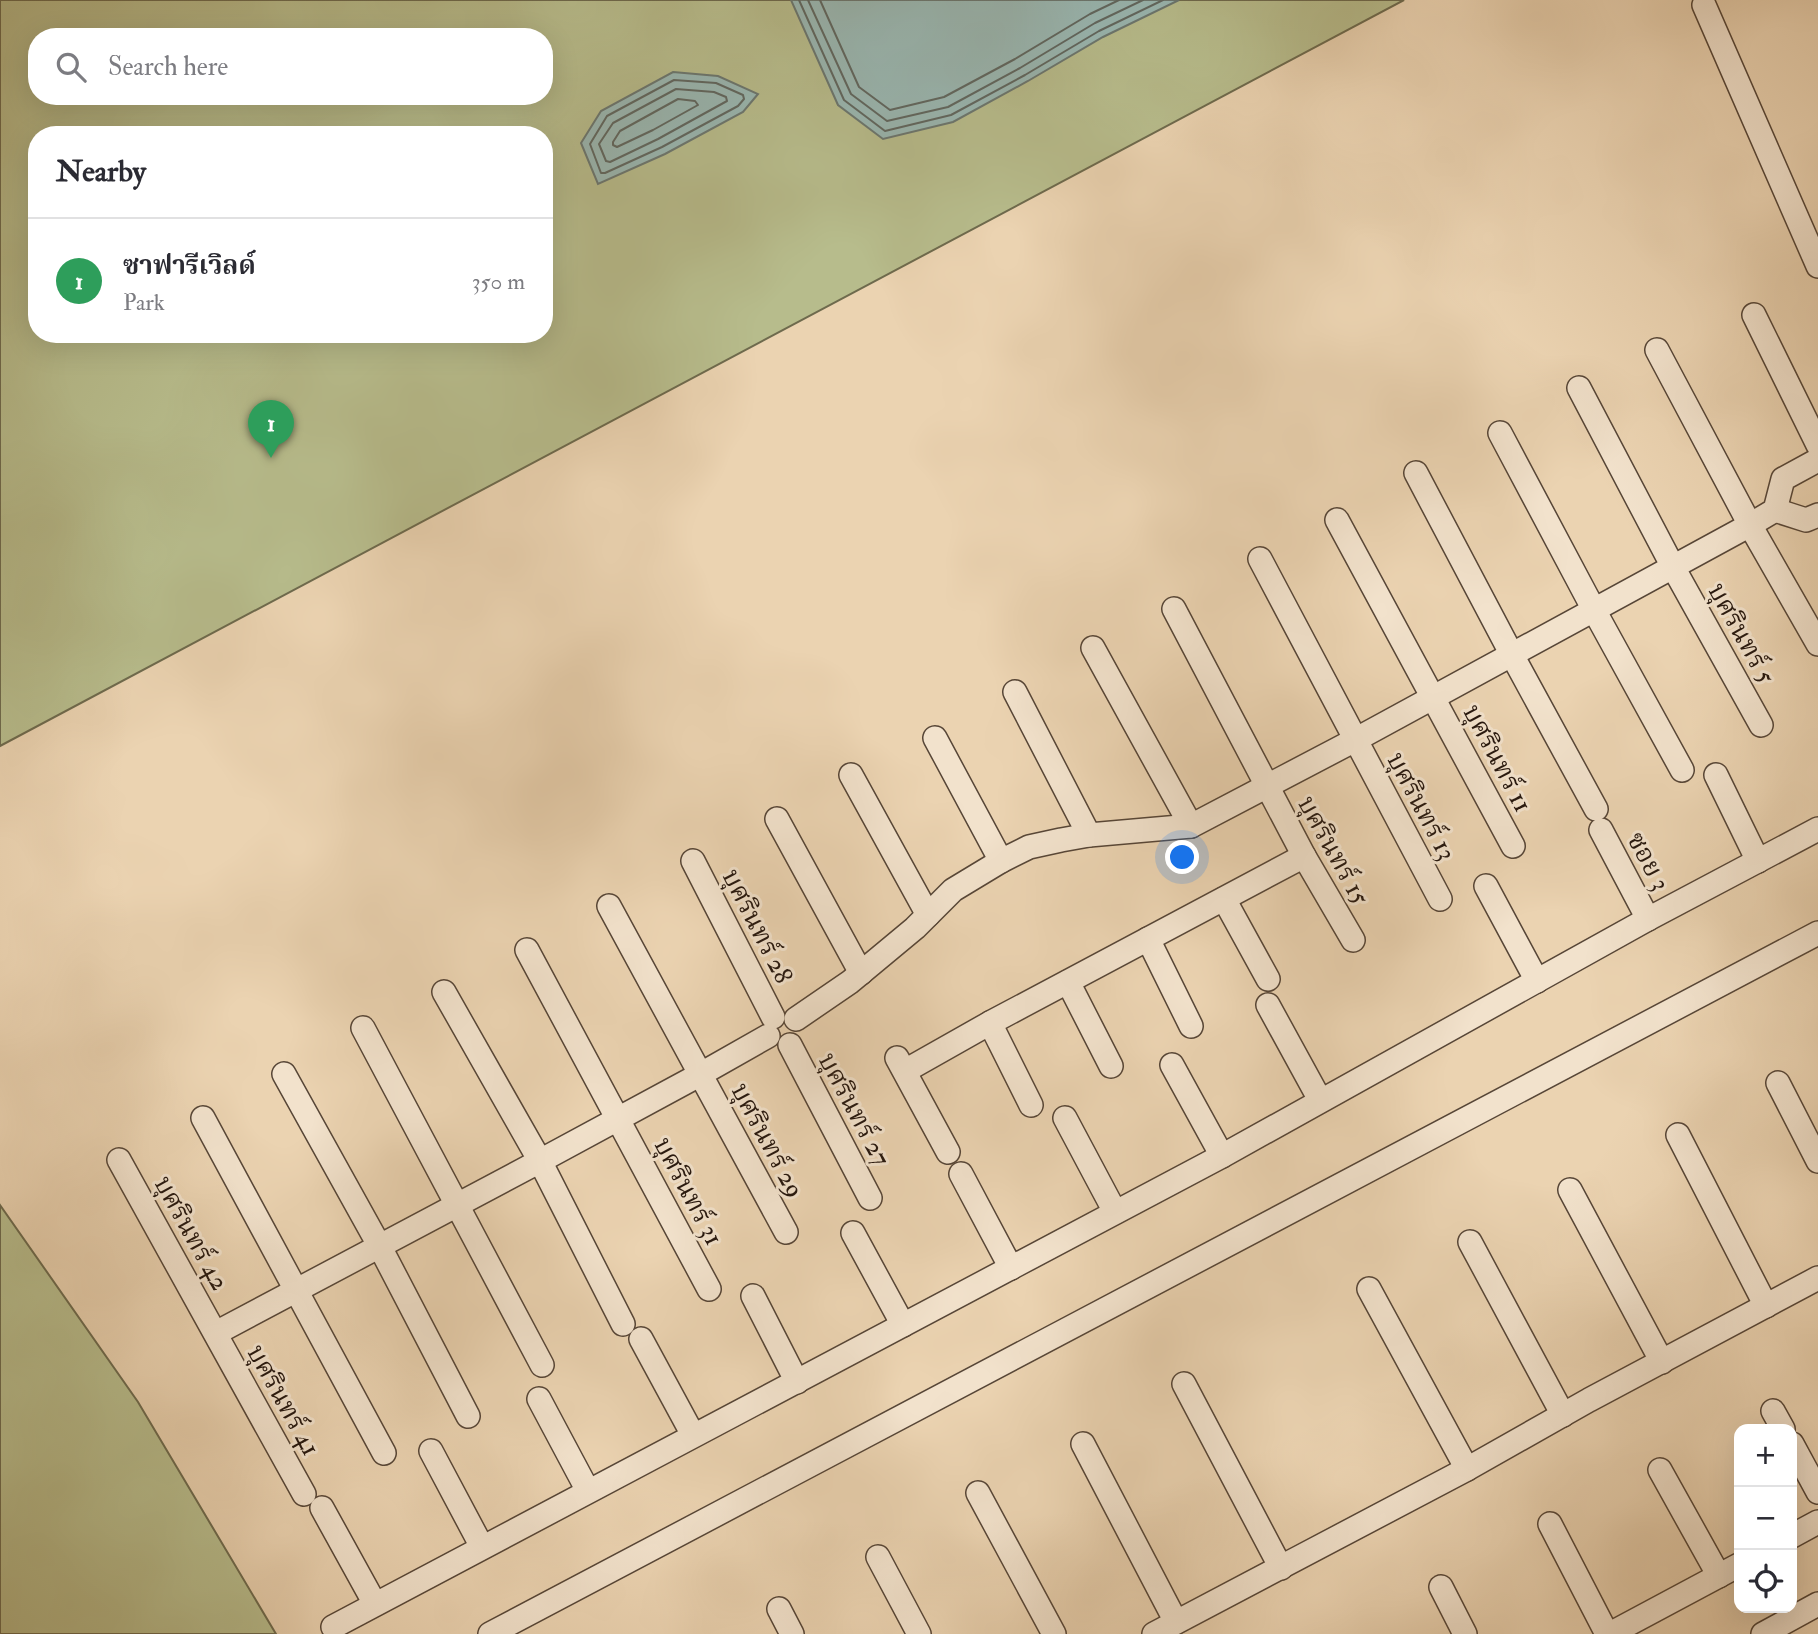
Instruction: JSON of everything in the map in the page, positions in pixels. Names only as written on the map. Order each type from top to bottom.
[{"type":"street","points":[[1704,5],[1818,266]]},
{"type":"street","points":[[1754,314],[1818,445]]},
{"type":"street","points":[[1657,350],[1750,525],[1818,645]]},
{"type":"street","name":"บุศรินทร์ 5","points":[[1579,388],[1673,567],[1761,725]]},
{"type":"street","points":[[1500,433],[1682,770]]},
{"type":"street","points":[[216,1333],[701,1074],[861,973],[953,890],[1001,861],[1029,847],[1089,835],[1191,826],[1750,525],[1775,510],[1783,479],[1818,460]]},
{"type":"street","name":"ซอย 3","points":[[1416,473],[1648,919]]},
{"type":"street","points":[[1775,510],[1806,520],[1818,515]]},
{"type":"street","name":"บุศรินทร์ 11","points":[[1337,520],[1513,846]]},
{"type":"street","name":"บุศรินทร์ 13","points":[[1260,559],[1440,899]]},
{"type":"street","name":"บุศรินทร์ 15","points":[[1174,609],[1304,856],[1353,940]]},
{"type":"street","points":[[1093,648],[1191,826]]},
{"type":"street","points":[[1015,692],[1089,835]]},
{"type":"street","points":[[935,738],[1001,861]]},
{"type":"street","points":[[851,775],[928,915]]},
{"type":"street","points":[[1716,775],[1758,861]]},
{"type":"street","points":[[777,819],[861,973]]},
{"type":"street","points":[[333,1627],[1222,1156],[1648,919],[1818,829]]},
{"type":"street","points":[[948,1152],[901,1064],[990,1023],[1304,856]]},
{"type":"street","name":"บุศรินทร์ 28","points":[[693,861],[779,1024]]},
{"type":"street","points":[[1486,886],[1537,981]]},
{"type":"street","points":[[1224,898],[1268,979]]},
{"type":"street","name":"บุศรินทร์ 29","points":[[609,906],[786,1233]]},
{"type":"street","points":[[491,1634],[1818,933]]},
{"type":"street","points":[[1148,939],[1191,1026]]},
{"type":"street","name":"บุศรินทร์ 31","points":[[527,950],[709,1289]]},
{"type":"street","points":[[1068,982],[1111,1066]]},
{"type":"street","points":[[444,992],[632,1331],[693,1435]]},
{"type":"street","points":[[1269,1005],[1320,1100]]},
{"type":"street","points":[[990,1023],[1031,1105]]},
{"type":"street","name":"บุศรินทร์ 27","points":[[779,1024],[799,1024],[799,1036],[790,1045],[870,1198]]},
{"type":"street","points":[[363,1028],[542,1365]]},
{"type":"street","points":[[1172,1065],[1222,1156]]},
{"type":"street","points":[[284,1074],[380,1247],[468,1416]]},
{"type":"street","points":[[1778,1083],[1818,1161]]},
{"type":"street","points":[[203,1118],[384,1453]]},
{"type":"street","points":[[1065,1118],[1115,1212]]},
{"type":"street","points":[[1678,1135],[1766,1306]]},
{"type":"street","name":"บุศรินทร์ 42","points":[[119,1160],[216,1333]]},
{"type":"street","points":[[961,1174],[1011,1268]]},
{"type":"street","points":[[1570,1190],[1662,1362]]},
{"type":"street","points":[[853,1233],[903,1325]]},
{"type":"street","points":[[1470,1242],[1563,1415]]},
{"type":"street","points":[[1154,1634],[1818,1278]]},
{"type":"street","points":[[1369,1289],[1466,1469]]},
{"type":"street","points":[[754,1296],[797,1382]]},
{"type":"street","name":"บุศรินทร์ 41","points":[[216,1333],[304,1494]]},
{"type":"street","points":[[1184,1384],[1281,1568]]},
{"type":"street","points":[[539,1399],[588,1491]]},
{"type":"street","points":[[1083,1444],[1175,1622]]},
{"type":"street","points":[[431,1451],[482,1547]]},
{"type":"street","points":[[1797,1453],[1818,1492]]},
{"type":"street","points":[[1660,1470],[1719,1576]]},
{"type":"street","points":[[978,1493],[1054,1634]]},
{"type":"street","points":[[322,1508],[375,1604]]},
{"type":"street","points":[[1797,1533],[1818,1522]]},
{"type":"street","points":[[1550,1524],[1608,1634],[1734,1568]]},
{"type":"street","points":[[878,1557],[919,1634]]},
{"type":"street","points":[[1441,1587],[1465,1634]]},
{"type":"street","points":[[1763,1634],[1818,1604]]},
{"type":"street","points":[[779,1609],[792,1634]]},
{"type":"green space","points":[[0,0],[1404,0],[0,746]]},
{"type":"green space","points":[[0,1205],[138,1402],[276,1634],[0,1634]]},
{"type":"water","points":[[791,0],[1179,0],[1103,37],[953,122],[883,139],[838,105]]},
{"type":"water","points":[[673,72],[718,76],[758,94],[743,112],[665,154],[598,184],[581,143],[601,111]]},
{"type":"place","name":"ซาฟารีเวิลด์","points":[[271,458]]}]
